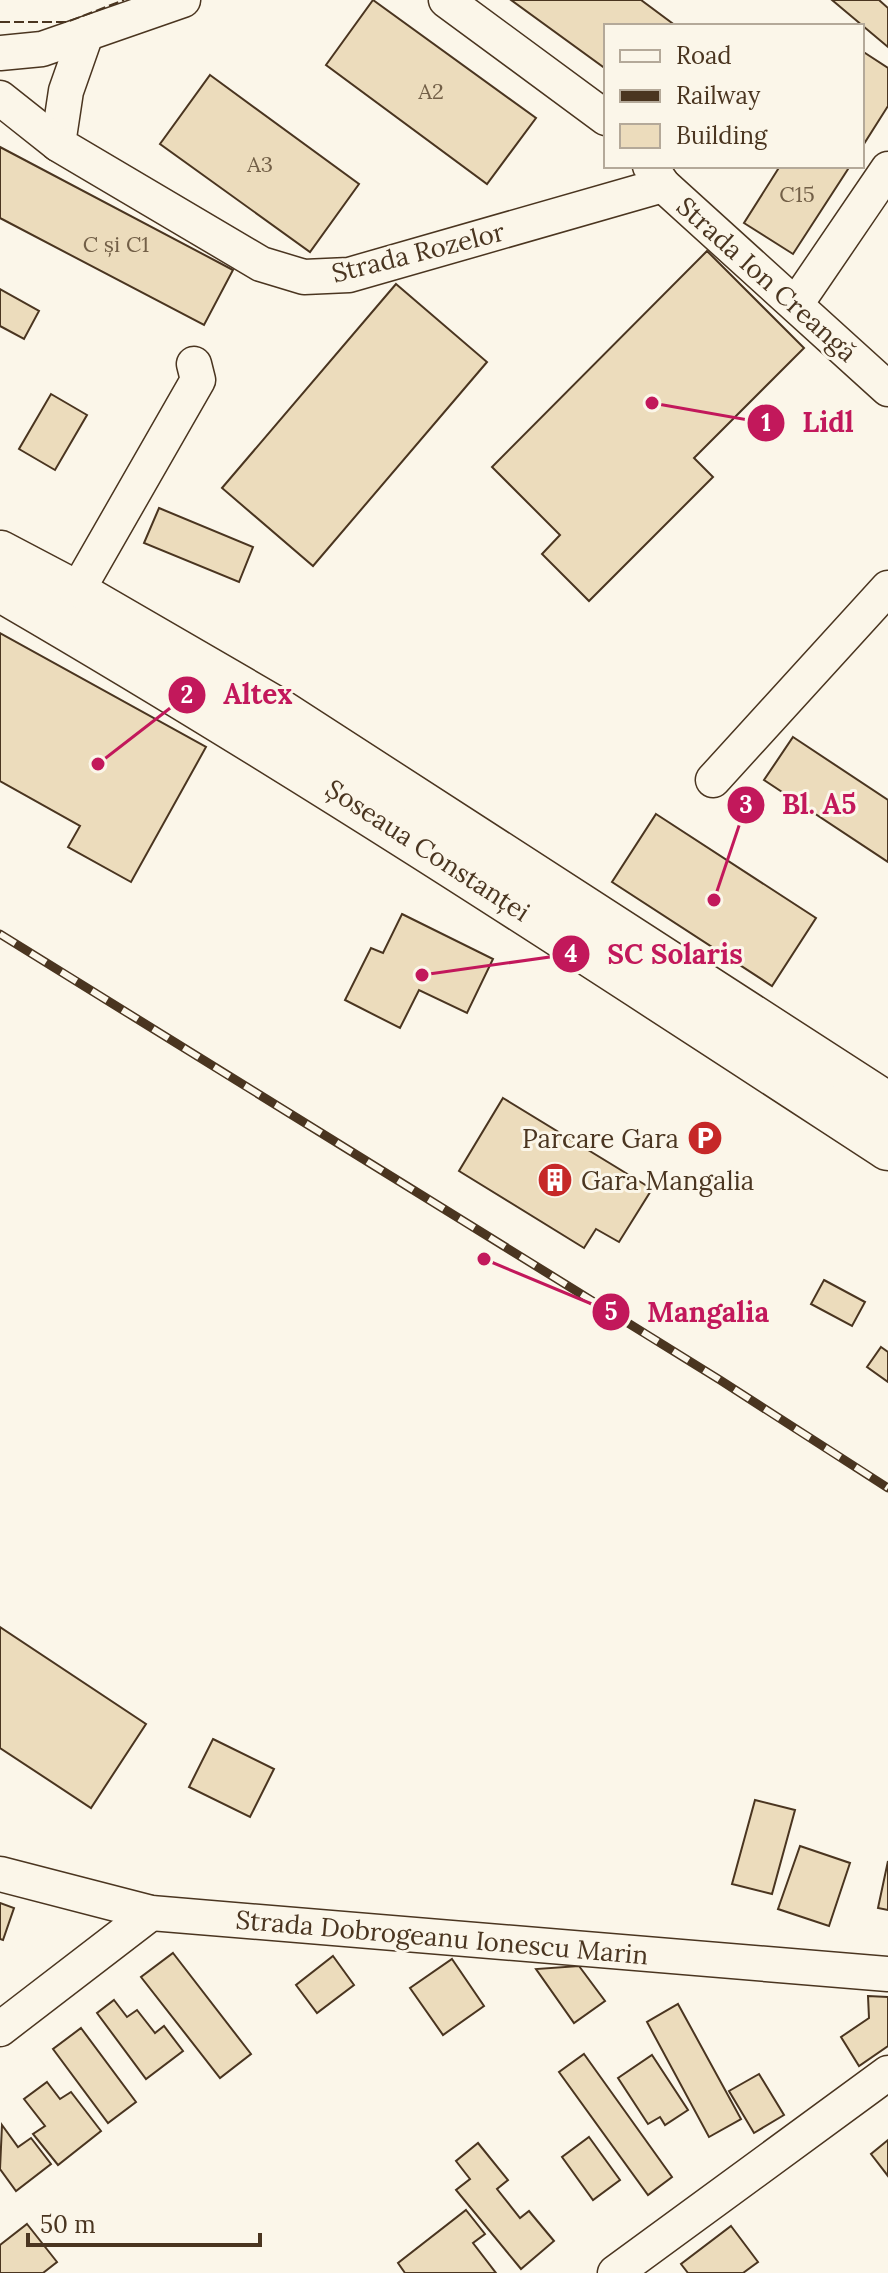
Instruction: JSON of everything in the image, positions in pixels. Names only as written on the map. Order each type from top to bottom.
[{"type":"main road","name":"Șoseaua Constanței","points":[[0,553],[76,593],[274,708],[888,1105]]},
{"type":"main road","name":"Șoseaua Constanței","points":[[0,589],[163,683],[298,766],[888,1148]]},
{"type":"street","points":[[0,53],[42,49],[183,0]]},
{"type":"street","points":[[446,0],[604,117]]},
{"type":"street","points":[[58,144],[66,91],[86,34]]},
{"type":"street","name":"Strada Rozelor","points":[[0,98],[58,144],[261,264],[304,277],[349,275],[657,175]]},
{"type":"street","points":[[796,304],[888,169]]},
{"type":"street","name":"Strada Ion Creangă","points":[[657,175],[888,389]]},
{"type":"street","points":[[76,593],[198,380],[194,364]]},
{"type":"street","points":[[713,780],[888,588]]},
{"type":"street","name":"Strada Dobrogeanu Ionescu Marin","points":[[0,1874],[151,1913],[888,1974]]},
{"type":"street","points":[[0,2029],[151,1913]]},
{"type":"street","points":[[615,2273],[888,2073]]},
{"type":"building","points":[[373,0],[536,118],[487,184],[326,65]]},
{"type":"building","points":[[511,0],[641,0],[673,24],[604,24],[604,68]]},
{"type":"building","points":[[832,0],[879,0],[888,8],[888,47]]},
{"type":"building","points":[[864,52],[888,68],[888,106],[864,144]]},
{"type":"building","points":[[210,75],[359,184],[310,252],[160,144]]},
{"type":"building","points":[[0,147],[233,270],[204,325],[0,218]]},
{"type":"building","points":[[779,168],[849,168],[793,254],[744,223]]},
{"type":"building","points":[[707,251],[804,348],[694,458],[713,477],[589,601],[542,554],[560,535],[492,467]]},
{"type":"building","points":[[396,284],[487,362],[313,566],[222,488]]},
{"type":"building","points":[[0,289],[39,311],[24,339],[0,326]]},
{"type":"building","points":[[51,394],[87,415],[55,470],[19,449]]},
{"type":"building","points":[[159,508],[253,547],[239,582],[144,543]]},
{"type":"building","points":[[0,633],[206,747],[131,882],[68,847],[80,826],[0,781]]},
{"type":"building","points":[[793,737],[888,800],[888,862],[764,780]]},
{"type":"building","points":[[656,814],[816,918],[772,986],[612,882]]},
{"type":"building","points":[[402,914],[493,959],[467,1013],[419,990],[400,1028],[345,1000],[371,948],[383,953]]},
{"type":"building","name":"Gara Mangalia","points":[[503,1098],[652,1189],[619,1242],[596,1229],[584,1248],[459,1171]]},
{"type":"building","points":[[824,1280],[865,1302],[852,1326],[811,1304]]},
{"type":"building","points":[[881,1347],[888,1352],[888,1382],[867,1367]]},
{"type":"building","points":[[0,1627],[146,1724],[91,1808],[0,1748]]},
{"type":"building","points":[[213,1739],[274,1769],[250,1817],[189,1787]]},
{"type":"building","points":[[755,1800],[795,1810],[772,1894],[732,1884]]},
{"type":"building","points":[[800,1846],[850,1863],[829,1926],[778,1909]]},
{"type":"building","points":[[888,1861],[888,1910],[878,1908]]},
{"type":"building","points":[[0,1903],[14,1908],[3,1940],[0,1939]]},
{"type":"building","points":[[173,1953],[251,2054],[220,2078],[141,1977]]},
{"type":"building","points":[[333,1956],[354,1985],[317,2013],[296,1985]]},
{"type":"building","points":[[452,1959],[484,2006],[443,2035],[410,1988]]},
{"type":"building","points":[[579,1966],[605,2001],[574,2023],[536,1969]]},
{"type":"building","points":[[868,1996],[888,1997],[888,2046],[859,2066],[841,2037],[869,2018]]},
{"type":"building","points":[[114,2000],[127,2017],[137,2010],[155,2033],[164,2026],[183,2051],[146,2079],[97,2013]]},
{"type":"building","points":[[678,2004],[741,2119],[709,2137],[647,2022]]},
{"type":"building","points":[[81,2028],[136,2102],[108,2123],[53,2049]]},
{"type":"building","points":[[584,2054],[672,2177],[648,2195],[559,2072]]},
{"type":"building","points":[[652,2055],[688,2110],[665,2125],[660,2117],[648,2124],[618,2078]]},
{"type":"building","points":[[759,2074],[784,2115],[754,2133],[729,2091]]},
{"type":"building","points":[[47,2082],[60,2099],[71,2092],[101,2131],[58,2165],[33,2134],[45,2126],[24,2099]]},
{"type":"building","points":[[2,2125],[18,2147],[31,2138],[51,2164],[16,2191],[0,2169]]},
{"type":"building","points":[[589,2137],[620,2180],[593,2200],[562,2157]]},
{"type":"building","points":[[888,2140],[888,2176],[871,2154]]},
{"type":"building","points":[[478,2143],[508,2180],[497,2189],[520,2218],[529,2211],[554,2241],[521,2269],[456,2190],[470,2179],[456,2161]]},
{"type":"building","points":[[466,2210],[485,2234],[473,2243],[496,2273],[405,2273],[398,2263]]},
{"type":"building","points":[[27,2224],[57,2262],[43,2273],[0,2273],[0,2245]]},
{"type":"building","points":[[731,2226],[758,2262],[743,2273],[688,2273],[681,2264]]},
{"type":"railway","points":[[0,934],[720,1380],[888,1488]]},
{"type":"fence","points":[[0,22],[67,22],[124,0]]},
{"type":"place","name":"Lidl","points":[[652,403]]},
{"type":"place","name":"Altex","points":[[98,764]]},
{"type":"place","name":"Bl. A5","points":[[714,900]]},
{"type":"place","name":"SC Solaris","points":[[422,975]]},
{"type":"place","name":"Parcare Gara","points":[[705,1138]]},
{"type":"place","name":"Gara Mangalia","points":[[555,1180]]},
{"type":"place","name":"Mangalia","points":[[484,1259]]}]
